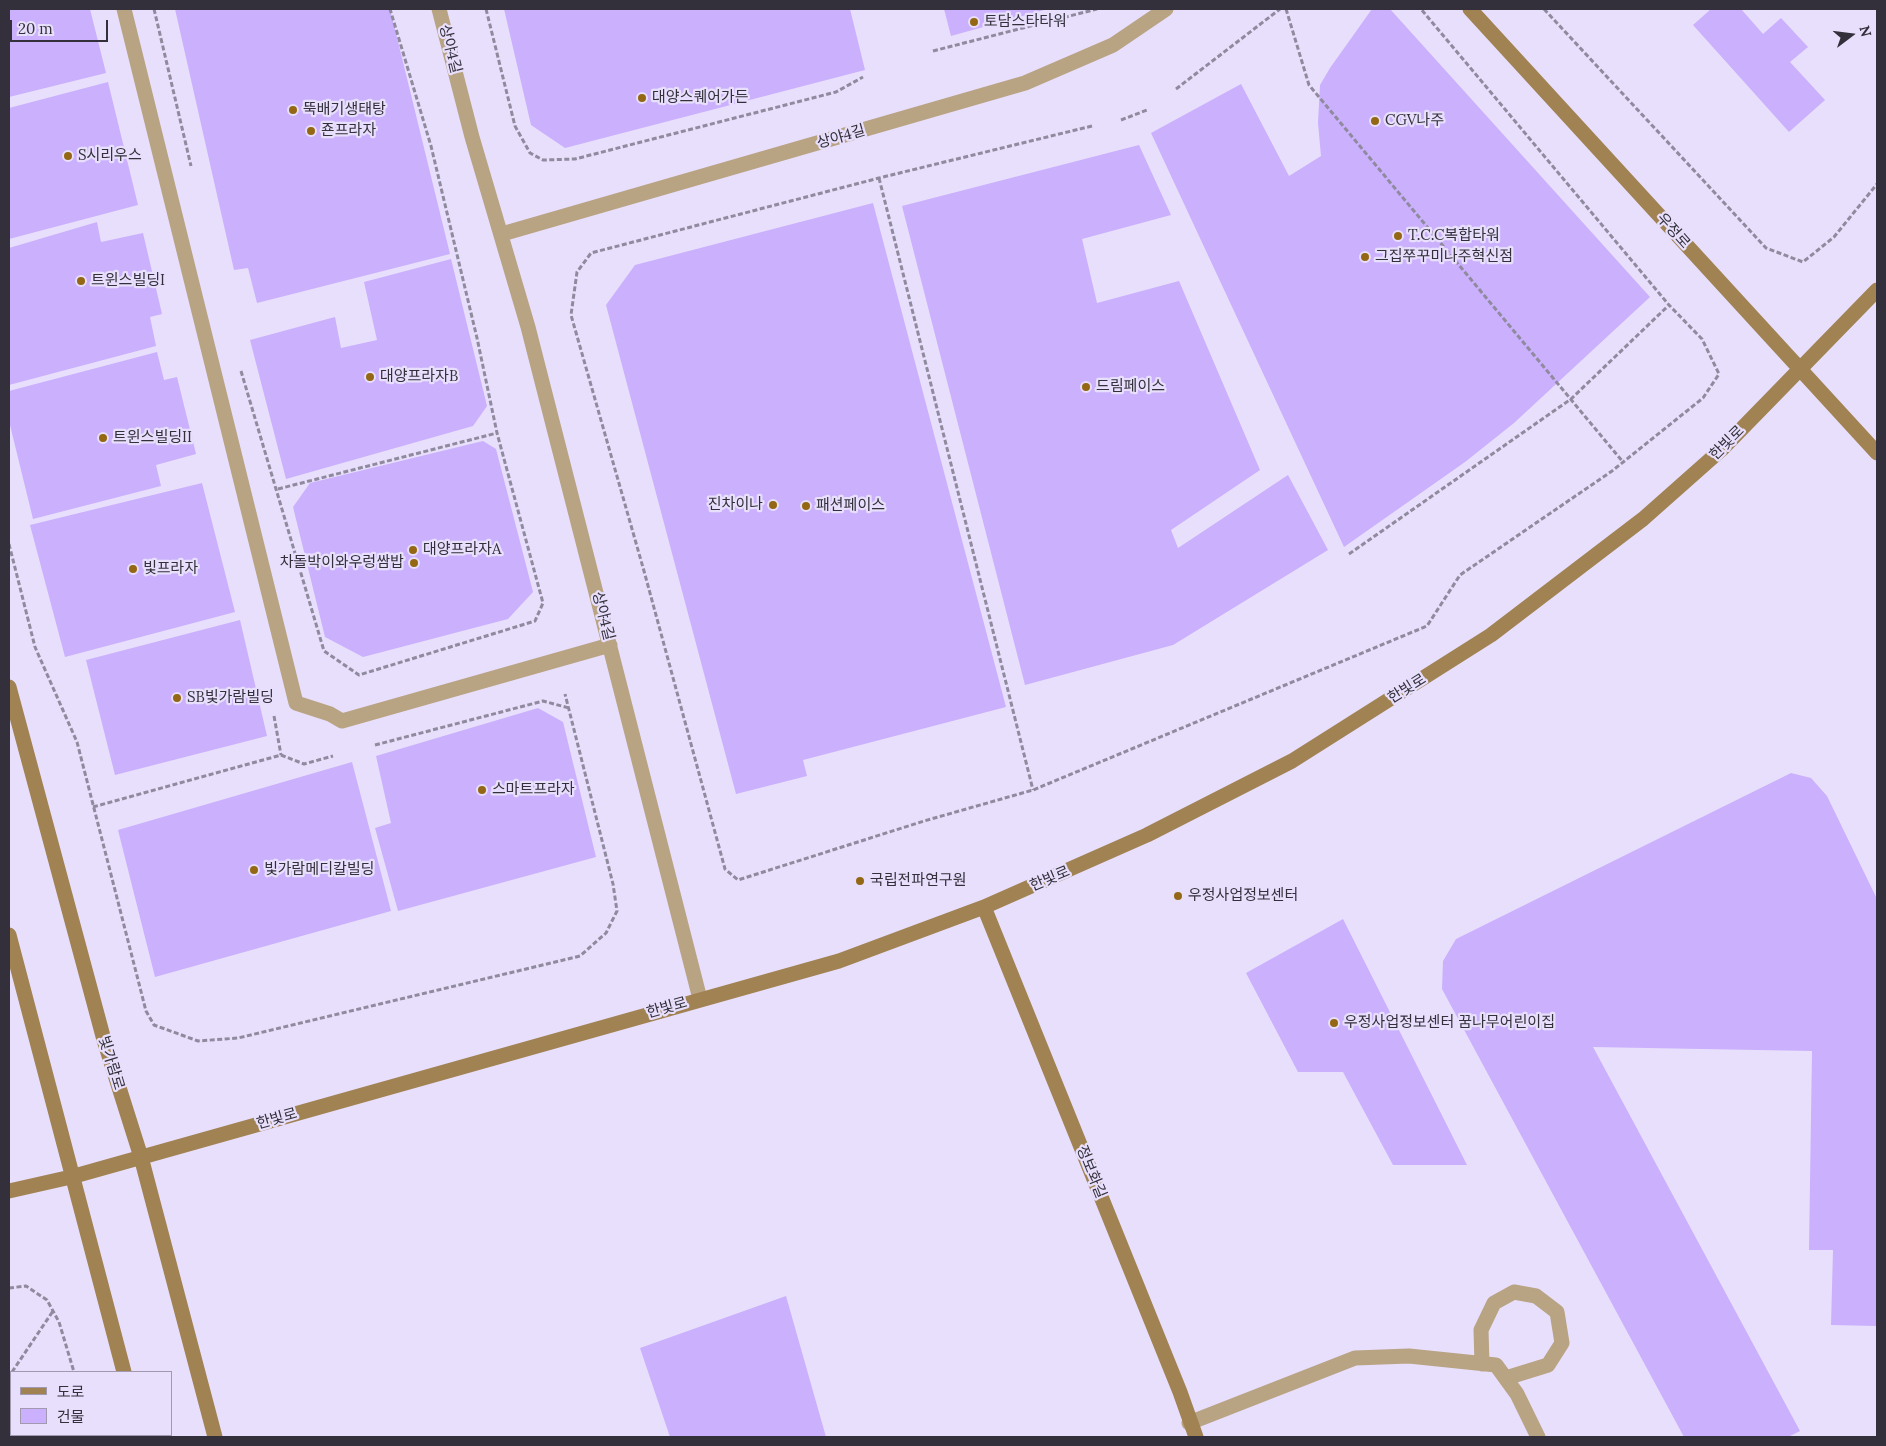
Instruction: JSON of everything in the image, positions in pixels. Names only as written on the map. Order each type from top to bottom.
[{"type":"street","points":[[124,9],[296,704],[330,714],[342,721],[610,645]]},
{"type":"street","name":"상야4길","points":[[439,9],[472,137],[502,234],[610,645],[700,999]]},
{"type":"street","name":"상야4길","points":[[502,234],[1025,83],[1113,45],[1166,9]]},
{"type":"street","name":"우정로","points":[[1470,9],[1877,453]]},
{"type":"street","name":"한빛로","points":[[9,1191],[71,1177],[839,961],[984,907],[1148,835],[1292,760],[1491,636],[1643,520],[1722,449],[1877,290]]},
{"type":"street","name":"빛가람로","points":[[9,687],[104,1040],[141,1157],[215,1437]]},
{"type":"street","name":"정보화길","points":[[984,907],[1180,1392],[1192,1430]]},
{"type":"street","points":[[9,935],[71,1177],[124,1371]]},
{"type":"street","points":[[1482,1364],[1481,1330],[1494,1303],[1514,1292],[1536,1296],[1557,1312],[1562,1343],[1548,1365],[1506,1378]]},
{"type":"street","points":[[1192,1430],[1354,1358],[1409,1356],[1496,1365],[1517,1394],[1538,1437]]},
{"type":"path","points":[[154,9],[192,170]]},
{"type":"path","points":[[240,369],[278,488],[324,651],[359,675],[535,621],[543,603],[496,433],[477,338],[431,146],[390,9]]},
{"type":"path","points":[[486,9],[515,126],[530,152],[543,160],[574,159],[836,92],[863,77]]},
{"type":"path","points":[[933,51],[1097,9]]},
{"type":"path","points":[[1176,89],[1280,9]]},
{"type":"path","points":[[1286,9],[1309,85],[1623,462]]},
{"type":"path","points":[[1092,126],[879,178],[591,253],[577,272],[571,315],[644,572],[725,869],[738,880],[924,821],[1033,790],[1427,626],[1460,575],[1623,462],[1703,398],[1718,374],[1702,338],[1669,305],[1421,9]]},
{"type":"path","points":[[1544,9],[1766,248],[1803,262],[1834,237],[1877,184]]},
{"type":"path","points":[[1121,120],[1147,110]]},
{"type":"path","points":[[879,178],[1033,790]]},
{"type":"path","points":[[1350,554],[1570,399],[1669,305]]},
{"type":"path","points":[[278,488],[496,433]]},
{"type":"path","points":[[9,544],[34,646],[77,742],[146,1011],[154,1025],[198,1041],[238,1038],[580,956],[606,932],[617,911],[614,884],[565,694]]},
{"type":"path","points":[[375,745],[542,701],[568,708]]},
{"type":"path","points":[[93,807],[281,755],[304,764],[333,756]]},
{"type":"path","points":[[9,1288],[26,1286],[47,1300],[59,1322],[74,1371]]},
{"type":"path","points":[[13,1371],[53,1310]]},
{"type":"building","points":[[9,9],[90,9],[106,73],[9,97]]},
{"type":"building","name":"죤프라자","points":[[175,9],[390,9],[450,254],[257,303],[248,268],[234,270]]},
{"type":"building","name":"대양스퀘어가든","points":[[504,9],[850,9],[865,70],[565,148],[531,125]]},
{"type":"building","name":"토담스타타워","points":[[944,9],[1048,9],[951,36]]},
{"type":"building","name":"T.C.C복합타워","points":[[1372,9],[1390,9],[1650,297],[1514,423],[1465,462],[1344,547],[1151,133],[1241,84],[1289,176],[1321,156],[1318,123],[1320,85]]},
{"type":"building","points":[[1711,9],[1741,9],[1763,34],[1781,18],[1808,47],[1790,62],[1825,100],[1789,132],[1693,25]]},
{"type":"building","name":"S시리우스","points":[[108,82],[138,205],[9,239],[9,108]]},
{"type":"building","name":"드림페이스","points":[[1139,145],[1171,215],[1082,239],[1097,303],[1179,281],[1260,470],[1171,530],[1178,548],[1288,475],[1328,550],[1173,645],[1025,685],[902,206]]},
{"type":"building","name":"패션페이스","points":[[873,203],[1006,707],[803,760],[807,776],[736,794],[606,305],[635,265]]},
{"type":"building","name":"트윈스빌딩I","points":[[97,222],[101,242],[143,233],[162,314],[150,317],[156,346],[9,385],[9,248]]},
{"type":"building","name":"대양프라자B","points":[[451,259],[487,406],[473,426],[286,479],[250,340],[335,317],[341,348],[377,340],[364,282]]},
{"type":"building","name":"트윈스빌딩II","points":[[157,352],[164,380],[177,377],[196,454],[156,465],[161,486],[33,519],[9,421],[9,391]]},
{"type":"building","name":"대양프라자A","points":[[483,441],[496,449],[533,592],[508,619],[363,657],[325,637],[293,507],[310,483]]},
{"type":"building","name":"빛프라자","points":[[202,483],[235,612],[65,657],[30,525]]},
{"type":"building","name":"SB빛가람빌딩","points":[[240,620],[267,736],[115,775],[86,660]]},
{"type":"building","name":"스마트프라자","points":[[538,708],[563,722],[596,857],[398,911],[375,828],[391,823],[376,756]]},
{"type":"building","name":"빛가람메디칼빌딩","points":[[352,762],[391,911],[155,977],[118,830]]},
{"type":"building","points":[[1791,773],[1811,778],[1827,796],[1877,899],[1877,1326],[1831,1325],[1833,1250],[1809,1250],[1812,1051],[1593,1047],[1800,1431],[1788,1437],[1684,1437],[1442,989],[1443,961],[1456,939]]},
{"type":"building","name":"우정사업정보센터 꿈나무어린이집","points":[[1343,919],[1467,1165],[1393,1165],[1343,1072],[1298,1072],[1246,973]]},
{"type":"building","points":[[786,1296],[826,1437],[670,1437],[640,1348]]},
{"type":"place","name":"토담스타타워","points":[[974,22]]},
{"type":"place","name":"대양스퀘어가든","points":[[642,98]]},
{"type":"place","name":"뚝배기생태탕","points":[[293,110]]},
{"type":"place","name":"CGV나주","points":[[1375,121]]},
{"type":"place","name":"죤프라자","points":[[311,131]]},
{"type":"place","name":"S시리우스","points":[[68,156]]},
{"type":"place","name":"T.C.C복합타워","points":[[1398,236]]},
{"type":"place","name":"그집쭈꾸미나주혁신점","points":[[1365,257]]},
{"type":"place","name":"트윈스빌딩I","points":[[81,281]]},
{"type":"place","name":"대양프라자B","points":[[370,377]]},
{"type":"place","name":"드림페이스","points":[[1086,387]]},
{"type":"place","name":"트윈스빌딩II","points":[[103,438]]},
{"type":"place","name":"진차이나","points":[[773,505]]},
{"type":"place","name":"패션페이스","points":[[806,506]]},
{"type":"place","name":"대양프라자A","points":[[413,550]]},
{"type":"place","name":"차돌박이와우렁쌈밥","points":[[414,563]]},
{"type":"place","name":"빛프라자","points":[[133,569]]},
{"type":"place","name":"SB빛가람빌딩","points":[[177,698]]},
{"type":"place","name":"스마트프라자","points":[[482,790]]},
{"type":"place","name":"빛가람메디칼빌딩","points":[[254,870]]},
{"type":"place","name":"국립전파연구원","points":[[860,881]]},
{"type":"place","name":"우정사업정보센터","points":[[1178,896]]},
{"type":"place","name":"우정사업정보센터 꿈나무어린이집","points":[[1334,1023]]}]
